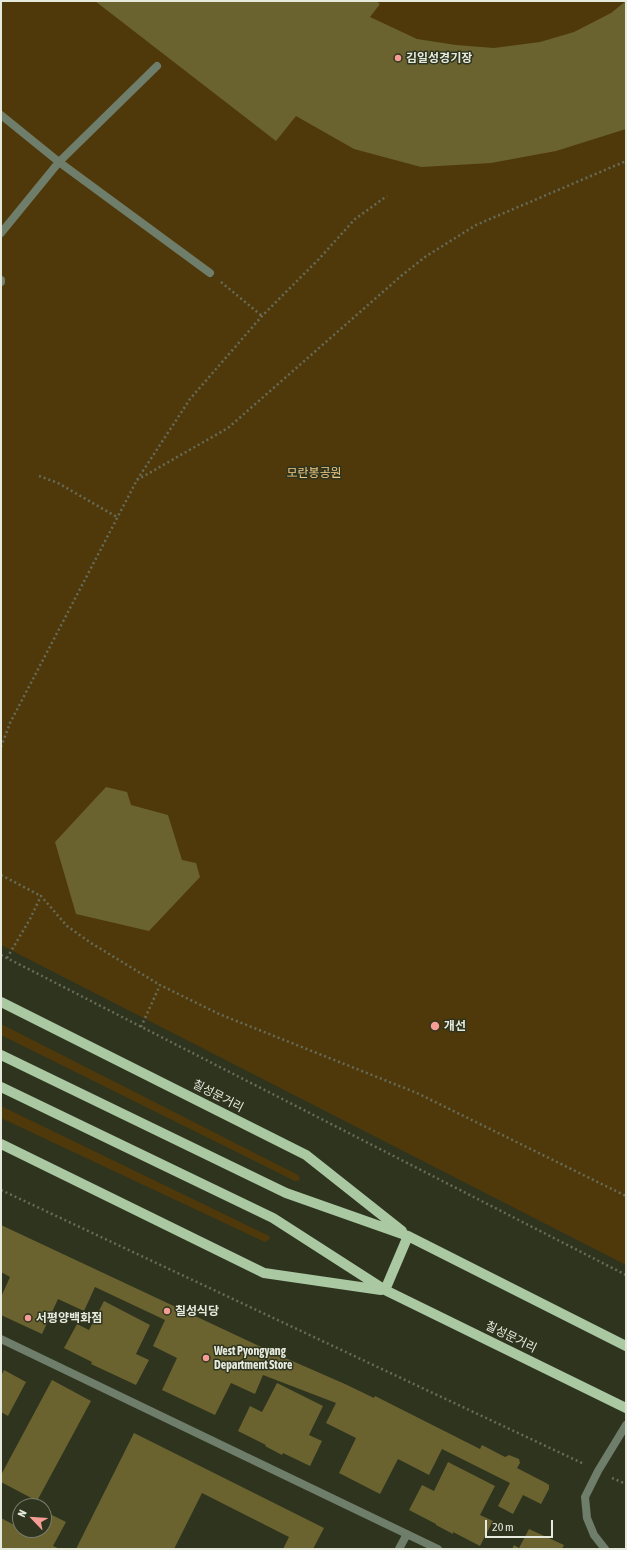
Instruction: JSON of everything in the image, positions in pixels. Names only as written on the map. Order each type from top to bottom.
[{"type":"main road","name":"칠성문거리","points":[[1,1002],[306,1156],[408,1236]]},
{"type":"main road","name":"칠성문거리","points":[[1,1055],[286,1193],[408,1236],[626,1346]]},
{"type":"main road","name":"칠성문거리","points":[[1,1087],[273,1218],[385,1290],[626,1408]]},
{"type":"main road","name":"칠성문거리","points":[[1,1144],[264,1273],[385,1290]]},
{"type":"main road","points":[[385,1290],[408,1236]]},
{"type":"street","points":[[1,233],[59,162],[158,66]]},
{"type":"street","points":[[1,115],[59,162],[210,273]]},
{"type":"street","points":[[1,1338],[438,1549]]},
{"type":"street","points":[[605,1549],[594,1535],[587,1518],[585,1497],[598,1471],[626,1425]]},
{"type":"street","points":[[399,1549],[407,1534]]},
{"type":"path","points":[[137,480],[228,428],[401,276],[425,257],[476,225],[626,161]]},
{"type":"path","points":[[1,747],[10,723],[137,480],[190,399],[262,316],[318,260],[356,219],[387,196]]},
{"type":"path","points":[[210,273],[262,316]]},
{"type":"path","points":[[39,476],[58,483],[117,517]]},
{"type":"path","points":[[1,875],[41,896],[67,926],[91,943],[160,984],[219,1014],[417,1093],[626,1196]]},
{"type":"path","points":[[7,958],[30,920],[41,896]]},
{"type":"path","points":[[1,955],[626,1275]]},
{"type":"path","points":[[140,1027],[160,984]]},
{"type":"path","points":[[1,1190],[626,1484]]},
{"type":"green space","name":"모란봉공원","points":[[1,1],[626,1],[626,1265],[1,945]]},
{"type":"green space","points":[[1,1024],[298,1175],[300,1179],[295,1181],[1,1035]]},
{"type":"green space","points":[[1,1106],[267,1235],[270,1237],[269,1240],[265,1242],[1,1118]]},
{"type":"building","name":"김일성경기장","points":[[95,1],[376,1],[380,4],[370,17],[417,39],[456,45],[494,48],[540,42],[574,32],[611,13],[626,1],[626,129],[556,151],[491,163],[421,167],[354,149],[296,116],[276,141]]},
{"type":"building","points":[[106,787],[127,792],[131,805],[168,815],[182,860],[196,863],[200,877],[149,931],[76,914],[55,842]]},
{"type":"building","points":[[1,1225],[274,1353],[374,1398],[375,1396],[480,1449],[482,1445],[505,1457],[509,1455],[519,1459],[520,1463],[517,1468],[546,1483],[549,1485],[549,1489],[541,1504],[523,1495],[513,1514],[498,1506],[510,1483],[442,1449],[429,1475],[398,1459],[380,1494],[339,1473],[356,1438],[326,1423],[336,1403],[263,1375],[255,1394],[231,1383],[215,1415],[162,1390],[177,1358],[153,1346],[165,1320],[95,1287],[84,1311],[58,1299],[42,1334],[1,1315],[1,1297],[10,1277],[1,1272]]},
{"type":"building","points":[[104,1301],[150,1325],[136,1354],[149,1360],[136,1385],[91,1364],[92,1362],[64,1348],[77,1324],[89,1330]]},
{"type":"building","points":[[4,1370],[26,1382],[8,1416],[1,1412],[1,1376]]},
{"type":"building","points":[[52,1380],[91,1401],[39,1498],[31,1498],[1,1482],[1,1475]]},
{"type":"building","points":[[277,1383],[323,1406],[309,1435],[322,1441],[310,1466],[283,1453],[282,1455],[238,1431],[250,1406],[262,1412]]},
{"type":"building","points":[[134,1433],[324,1528],[313,1549],[283,1549],[289,1537],[202,1493],[174,1549],[76,1549]]},
{"type":"building","points":[[448,1462],[495,1486],[480,1515],[493,1521],[480,1546],[453,1532],[453,1534],[409,1510],[422,1485],[434,1491]]},
{"type":"building","points":[[52,1515],[66,1522],[53,1546],[60,1549],[1,1549],[1,1518],[12,1524],[12,1538],[52,1538]]},
{"type":"building","points":[[529,1529],[564,1545],[562,1549],[512,1549],[514,1545],[519,1548]]},
{"type":"place","name":"김일성경기장","points":[[398,58]]},
{"type":"place","name":"개선","points":[[435,1026]]},
{"type":"place","name":"칠성식당","points":[[167,1311]]},
{"type":"place","name":"서평양백화점","points":[[28,1318]]},
{"type":"place","name":"West Pyongyang Department Store","points":[[206,1358]]}]
